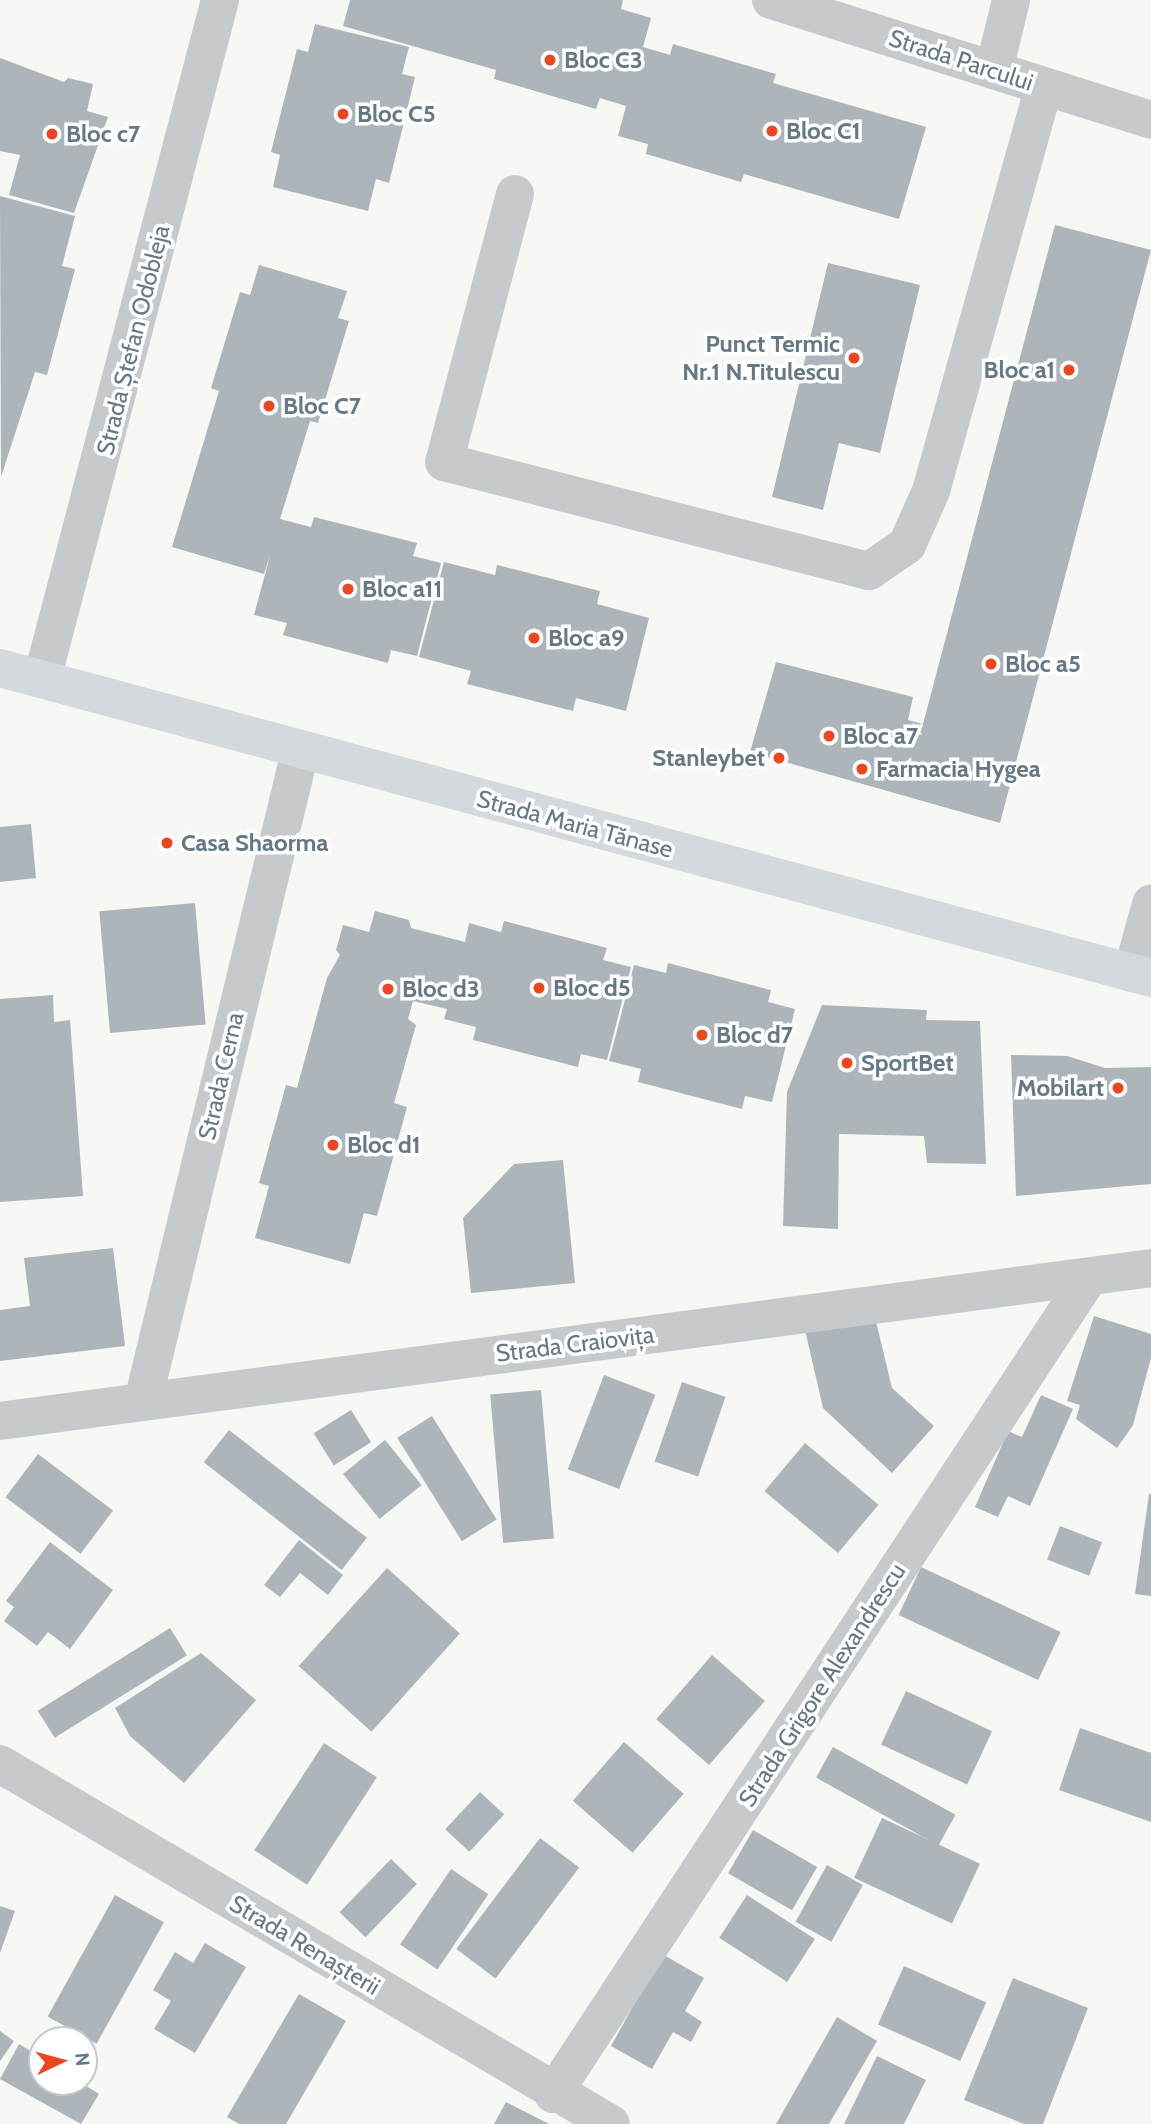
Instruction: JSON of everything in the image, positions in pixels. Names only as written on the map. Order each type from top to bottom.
[{"type":"main road","name":"Strada Maria Tănase","points":[[0,668],[300,752],[1142,975]]},
{"type":"street","name":"Strada Ștefan Odobleja","points":[[42,679],[220,0]]},
{"type":"street","name":"Strada Parcului","points":[[771,0],[1151,120]]},
{"type":"street","points":[[994,70],[1011,0]]},
{"type":"street","points":[[514,194],[444,462],[869,571],[907,545],[931,491],[1044,86]]},
{"type":"street","name":"Strada Cerna","points":[[143,1401],[300,752]]},
{"type":"street","points":[[1142,975],[1151,904]]},
{"type":"street","name":"Strada Craiovița","points":[[0,1421],[1151,1268]]},
{"type":"street","name":"Strada Grigore Alexandrescu","points":[[553,2094],[1089,1277]]},
{"type":"street","name":"Strada Renașterii","points":[[0,1764],[553,2094],[611,2124]]},
{"type":"building","points":[[350,0],[623,0],[621,9],[651,18],[643,47],[670,55],[673,44],[776,74],[773,83],[926,127],[899,219],[744,174],[741,182],[646,154],[648,144],[618,136],[626,106],[600,98],[596,109],[494,79],[496,70],[343,26]]},
{"type":"building","name":"Bloc C5","points":[[315,24],[409,47],[402,74],[415,77],[389,183],[376,179],[368,211],[273,187],[280,155],[271,152],[297,49],[308,52]]},
{"type":"building","name":"Bloc c7","points":[[0,58],[64,82],[68,78],[93,84],[87,111],[108,117],[74,213],[9,195],[20,155],[0,151]]},
{"type":"building","points":[[0,196],[75,216],[62,266],[75,269],[47,375],[35,372],[1,477]]},
{"type":"building","points":[[1055,225],[1151,250],[1000,823],[750,752],[776,662],[913,697],[908,720],[923,724]]},
{"type":"building","name":"Punct Termic Nr.1 N.Titulescu","points":[[828,263],[920,285],[880,453],[839,443],[823,510],[772,497]]},
{"type":"building","name":"Bloc C7","points":[[259,265],[347,291],[338,318],[349,321],[318,423],[310,421],[280,519],[311,527],[314,517],[417,543],[413,556],[441,563],[417,656],[391,650],[388,663],[283,635],[287,623],[254,615],[271,552],[264,574],[172,547],[219,391],[211,388],[240,292],[250,295]]},
{"type":"building","name":"Bloc a9","points":[[444,562],[495,575],[497,565],[600,591],[597,604],[649,618],[626,711],[576,698],[573,711],[467,684],[471,671],[419,657]]},
{"type":"building","points":[[31,824],[36,878],[0,882],[0,827]]},
{"type":"building","points":[[195,903],[206,1025],[110,1033],[99,911]]},
{"type":"building","points":[[375,911],[409,920],[411,928],[465,942],[469,923],[501,932],[504,921],[607,948],[603,960],[631,967],[607,1060],[581,1054],[578,1067],[473,1040],[476,1027],[444,1019],[447,1009],[413,1001],[408,1019],[416,1025],[394,1103],[407,1107],[377,1216],[364,1213],[350,1264],[255,1238],[269,1186],[259,1183],[286,1085],[297,1088],[327,978],[340,955],[336,950],[343,925],[369,932]]},
{"type":"building","name":"Bloc d7","points":[[668,963],[771,990],[768,1002],[795,1009],[772,1102],[745,1096],[742,1109],[638,1082],[641,1069],[609,1061],[634,965],[666,973]]},
{"type":"building","points":[[53,995],[54,1022],[70,1020],[83,1196],[0,1202],[0,999]]},
{"type":"building","points":[[822,1005],[927,1010],[926,1020],[980,1021],[986,1164],[927,1163],[924,1136],[839,1134],[838,1229],[783,1226],[787,1092]]},
{"type":"building","points":[[1011,1055],[1067,1056],[1105,1068],[1151,1067],[1151,1184],[1016,1196]]},
{"type":"building","points":[[563,1160],[575,1283],[471,1293],[463,1218],[514,1164]]},
{"type":"building","points":[[113,1248],[125,1346],[0,1361],[0,1310],[30,1306],[24,1258]]},
{"type":"building","points":[[874,1313],[892,1388],[934,1426],[892,1473],[823,1408],[805,1330]]},
{"type":"building","points":[[1094,1316],[1151,1334],[1151,1358],[1133,1425],[1117,1448],[1076,1419],[1080,1405],[1067,1401]]},
{"type":"building","points":[[604,1375],[655,1395],[619,1489],[568,1469]]},
{"type":"building","points":[[682,1382],[725,1397],[698,1476],[655,1461]]},
{"type":"building","points":[[541,1390],[554,1538],[503,1543],[490,1394]]},
{"type":"building","points":[[1041,1395],[1073,1409],[1030,1506],[1008,1496],[998,1517],[975,1507],[1008,1431],[1022,1437]]},
{"type":"building","points":[[351,1410],[371,1442],[334,1466],[314,1433]]},
{"type":"building","points":[[432,1416],[497,1519],[462,1541],[397,1438]]},
{"type":"building","points":[[229,1430],[367,1538],[342,1570],[204,1462]]},
{"type":"building","points":[[385,1440],[422,1485],[380,1519],[343,1474]]},
{"type":"building","points":[[805,1443],[879,1505],[838,1553],[765,1491]]},
{"type":"building","points":[[38,1454],[113,1511],[81,1554],[6,1497]]},
{"type":"building","points":[[1151,1494],[1151,1596],[1135,1594]]},
{"type":"building","points":[[1060,1526],[1102,1542],[1089,1576],[1047,1560]]},
{"type":"building","points":[[299,1540],[343,1575],[328,1595],[300,1573],[280,1597],[264,1585]]},
{"type":"building","points":[[50,1542],[113,1590],[70,1649],[48,1632],[37,1646],[4,1621],[14,1607],[6,1601]]},
{"type":"building","points":[[921,1567],[1061,1632],[1038,1680],[899,1615]]},
{"type":"building","points":[[387,1568],[460,1634],[372,1732],[299,1666]]},
{"type":"building","points":[[170,1628],[187,1655],[55,1738],[38,1711]]},
{"type":"building","points":[[201,1653],[256,1700],[184,1783],[130,1736],[115,1708]]},
{"type":"building","points":[[712,1655],[765,1701],[709,1765],[656,1719]]},
{"type":"building","points":[[906,1691],[992,1731],[967,1785],[881,1744]]},
{"type":"building","points":[[1080,1728],[1151,1753],[1151,1822],[1059,1790]]},
{"type":"building","points":[[624,1742],[684,1794],[632,1853],[573,1801]]},
{"type":"building","points":[[324,1743],[377,1777],[307,1885],[254,1850]]},
{"type":"building","points":[[833,1747],[955,1815],[938,1845],[816,1778]]},
{"type":"building","points":[[480,1792],[504,1815],[469,1852],[445,1829]]},
{"type":"building","points":[[882,1818],[980,1864],[952,1923],[854,1878]]},
{"type":"building","points":[[753,1830],[817,1867],[792,1910],[728,1873]]},
{"type":"building","points":[[540,1838],[579,1867],[495,1978],[456,1949]]},
{"type":"building","points":[[391,1859],[417,1884],[365,1937],[340,1912]]},
{"type":"building","points":[[827,1865],[863,1885],[831,1942],[795,1922]]},
{"type":"building","points":[[451,1869],[488,1894],[437,1970],[400,1944]]},
{"type":"building","points":[[115,1895],[164,1922],[98,2041],[98,2026],[65,2026],[48,2017]]},
{"type":"building","points":[[747,1895],[815,1939],[787,1982],[719,1938]]},
{"type":"building","points":[[0,1906],[15,1911],[0,1953]]},
{"type":"building","points":[[205,1943],[246,1967],[195,2053],[154,2029],[171,2001],[153,1990],[175,1952],[193,1963]]},
{"type":"building","points":[[662,1954],[704,1978],[685,2011],[702,2022],[691,2042],[673,2032],[652,2069],[611,2046]]},
{"type":"building","points":[[904,1966],[986,2003],[960,2061],[878,2024]]},
{"type":"building","points":[[1013,1978],[1088,2008],[1043,2124],[1024,2124],[964,2100]]},
{"type":"building","points":[[299,1994],[346,2021],[286,2124],[239,2124],[227,2117]]},
{"type":"building","points":[[837,2017],[877,2041],[829,2124],[776,2124]]},
{"type":"building","points":[[0,2031],[14,2041],[0,2061]]},
{"type":"building","points":[[19,2044],[28,2049],[28,2095],[0,2079]]},
{"type":"building","points":[[877,2056],[926,2080],[904,2124],[844,2124]]},
{"type":"building","points":[[31,2096],[98,2096],[81,2124]]},
{"type":"building","points":[[506,2102],[549,2124],[494,2124]]},
{"type":"place","name":"Bloc C3","points":[[550,60]]},
{"type":"place","name":"Bloc C5","points":[[343,114]]},
{"type":"place","name":"Bloc C1","points":[[772,131]]},
{"type":"place","name":"Bloc c7","points":[[52,134]]},
{"type":"place","name":"Punct Termic Nr.1 N.Titulescu","points":[[854,358]]},
{"type":"place","name":"Bloc a1","points":[[1069,370]]},
{"type":"place","name":"Bloc C7","points":[[269,406]]},
{"type":"place","name":"Bloc a11","points":[[348,589]]},
{"type":"place","name":"Bloc a9","points":[[534,638]]},
{"type":"place","name":"Bloc a5","points":[[991,664]]},
{"type":"place","name":"Bloc a7","points":[[829,736]]},
{"type":"place","name":"Stanleybet","points":[[779,758]]},
{"type":"place","name":"Farmacia Hygea","points":[[862,769]]},
{"type":"place","name":"Casa Shaorma","points":[[167,843]]},
{"type":"place","name":"Bloc d5","points":[[539,988]]},
{"type":"place","name":"Bloc d3","points":[[388,989]]},
{"type":"place","name":"Bloc d7","points":[[702,1035]]},
{"type":"place","name":"SportBet","points":[[847,1063]]},
{"type":"place","name":"Mobilart","points":[[1118,1088]]},
{"type":"place","name":"Bloc d1","points":[[333,1145]]}]
